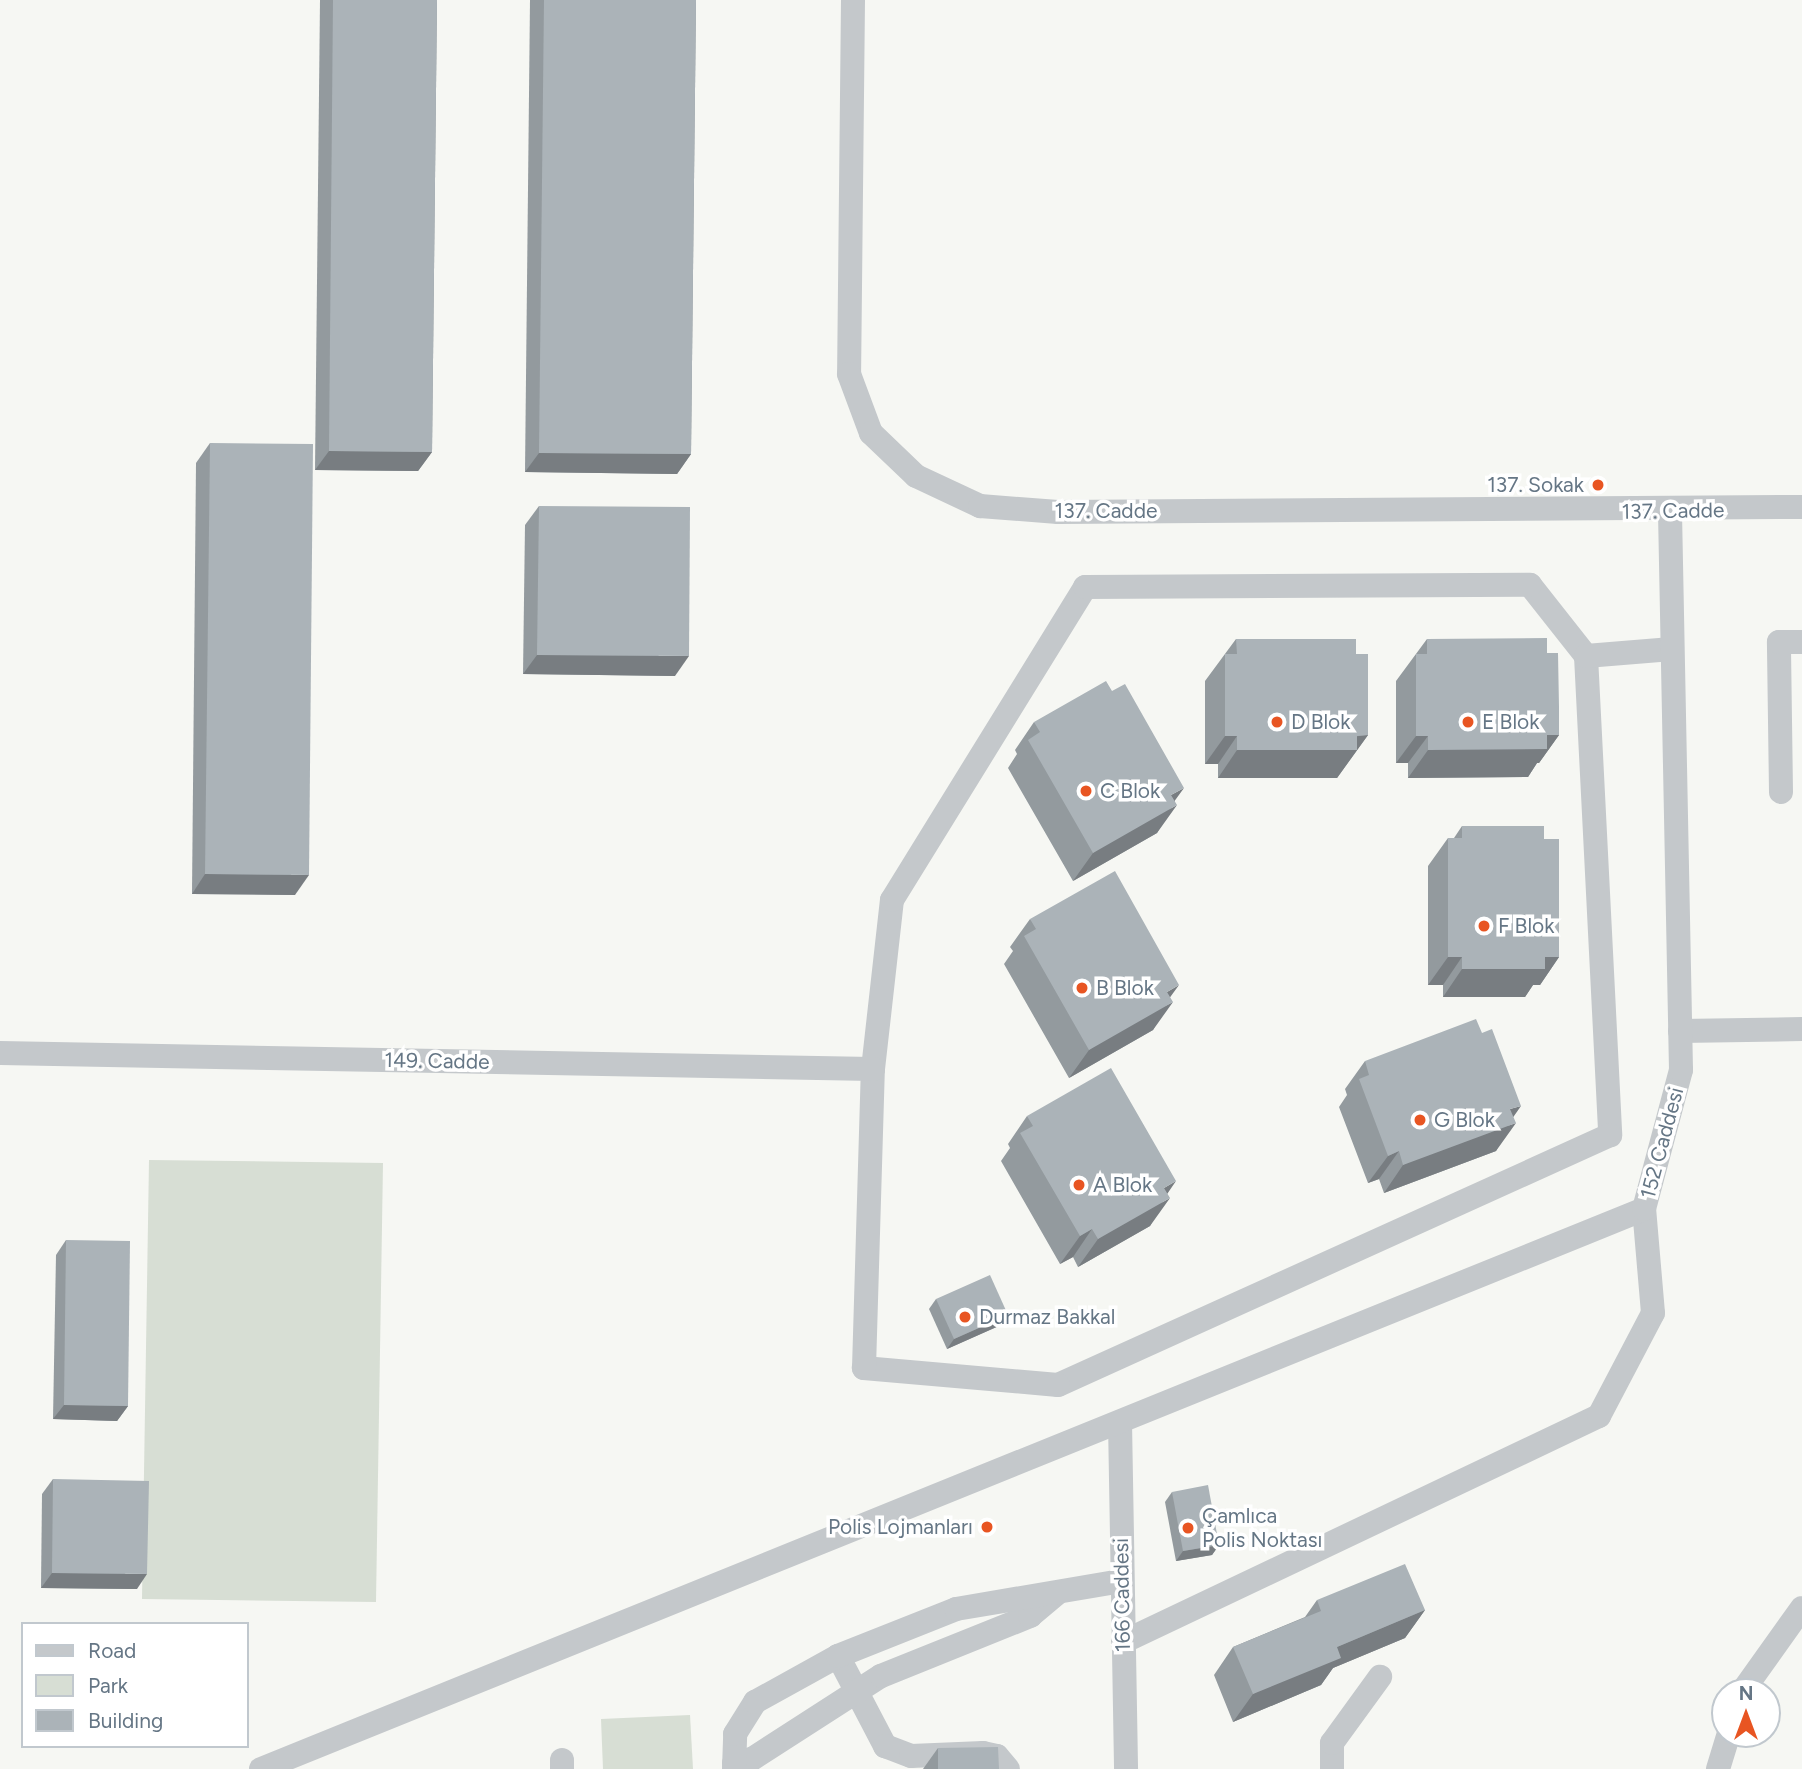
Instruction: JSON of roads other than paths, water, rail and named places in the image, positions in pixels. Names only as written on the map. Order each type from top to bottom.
[{"type":"street","name":"137. Cadde","points":[[853,0],[849,374],[871,433],[916,476],[980,506],[1058,512],[1670,512],[1802,507]]},
{"type":"street","name":"152 Caddesi","points":[[261,1769],[1644,1209],[1681,1070],[1670,512]]},
{"type":"street","points":[[1530,585],[1586,656],[1611,1135],[1058,1385],[864,1368],[873,1069],[891,900],[1085,587],[1530,585]]},
{"type":"street","points":[[1781,792],[1779,642],[1802,642]]},
{"type":"street","points":[[1586,656],[1672,649]]},
{"type":"street","points":[[1681,1031],[1802,1028]]},
{"type":"street","name":"149. Cadde","points":[[0,1053],[873,1069]]},
{"type":"street","points":[[1123,1642],[1599,1416],[1653,1313],[1644,1209]]},
{"type":"street","name":"166 Caddesi","points":[[1120,1422],[1126,1769]]},
{"type":"street","points":[[1057,1593],[1030,1616],[853,1691],[767,1750],[734,1766],[735,1734],[755,1702],[838,1656],[956,1609],[1121,1581]]},
{"type":"street","points":[[1752,1678],[1802,1608]]},
{"type":"street","points":[[838,1656],[877,1739],[892,1761],[983,1753],[997,1756],[1008,1769]]},
{"type":"street","points":[[1332,1769],[1332,1743],[1380,1676]]},
{"type":"street","points":[[1718,1769],[1724,1748]]},
{"type":"place","name":"137. Sokak","points":[[1598,485]]},
{"type":"place","name":"D Blok","points":[[1277,722]]},
{"type":"place","name":"E Blok","points":[[1468,722]]},
{"type":"place","name":"C Blok","points":[[1086,791]]},
{"type":"place","name":"F Blok","points":[[1484,926]]},
{"type":"place","name":"B Blok","points":[[1082,988]]},
{"type":"place","name":"G Blok","points":[[1420,1120]]},
{"type":"place","name":"A Blok","points":[[1079,1185]]},
{"type":"place","name":"Durmaz Bakkal","points":[[965,1317]]},
{"type":"place","name":"Polis Lojmanları","points":[[987,1527]]},
{"type":"place","name":"Çamlıca Polis Noktası","points":[[1188,1528]]}]
